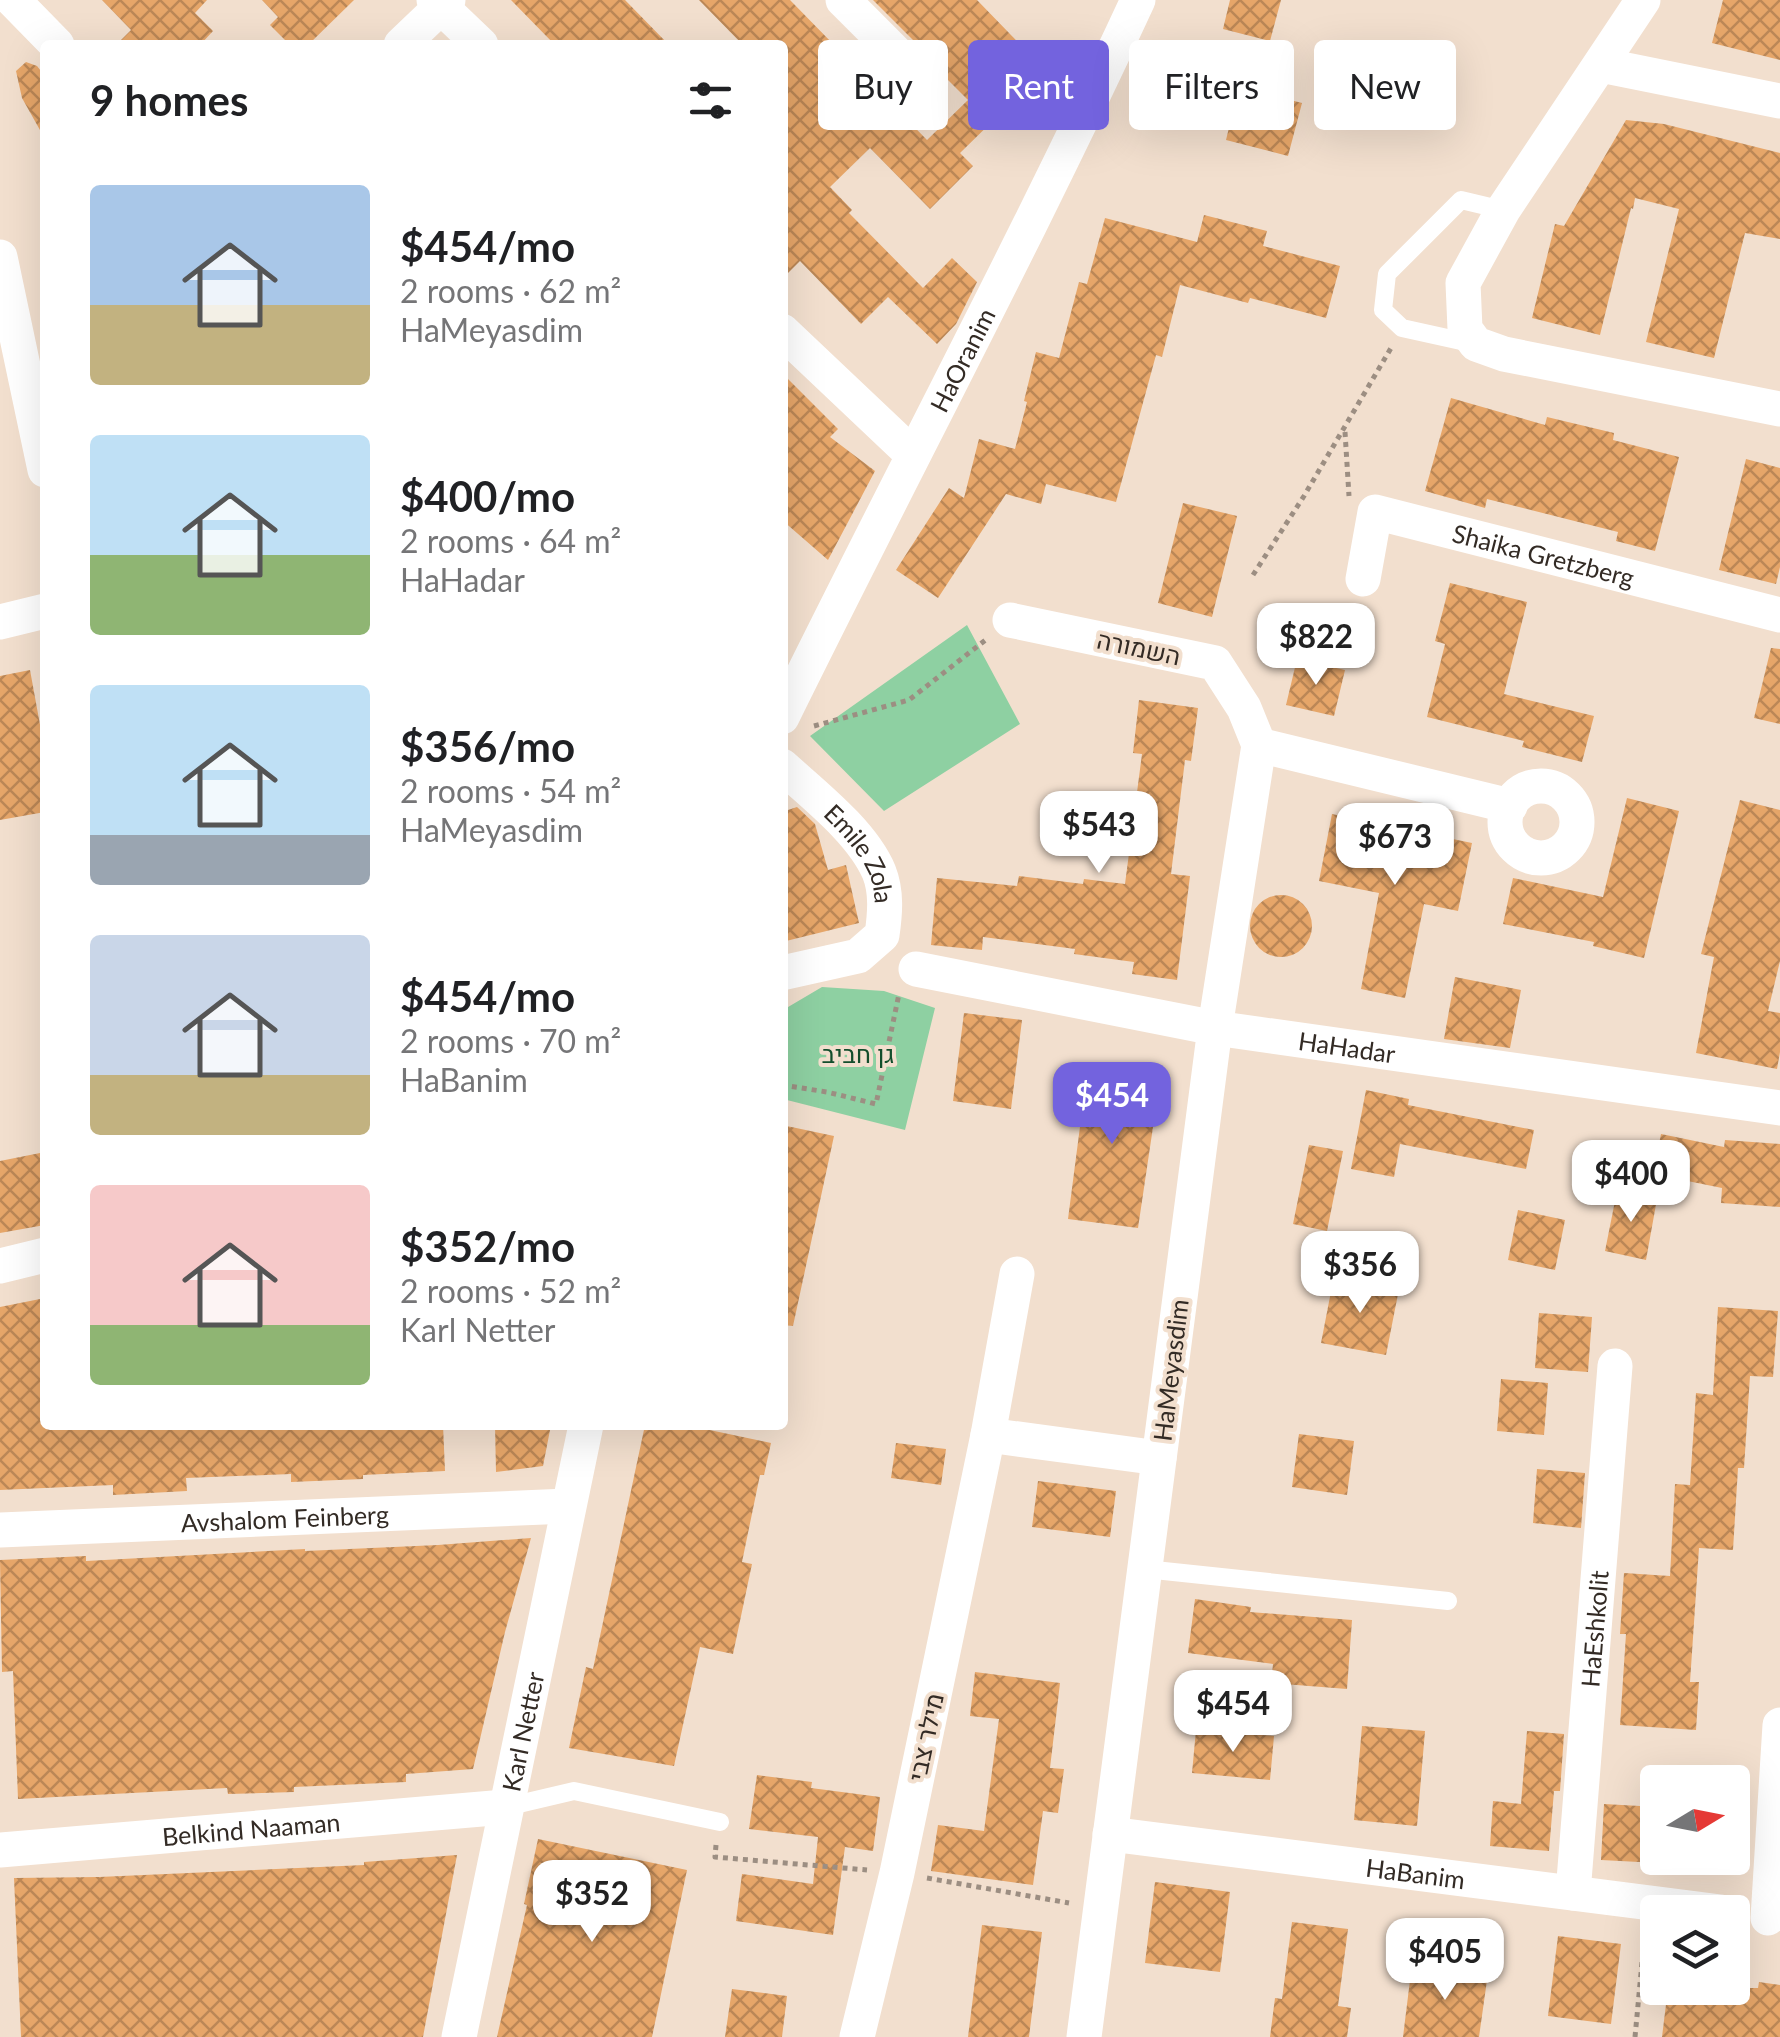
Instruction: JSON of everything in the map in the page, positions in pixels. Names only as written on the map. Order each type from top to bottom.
[{"type":"street","points":[[12,0],[48,36]]},
{"type":"street","points":[[843,0],[883,40]]},
{"type":"street","name":"HaOranim","points":[[788,706],[1072,142],[1138,0]]},
{"type":"street","points":[[1644,0],[1503,210],[1464,282],[1465,330],[1476,344],[1504,354],[1780,409]]},
{"type":"street","points":[[407,40],[441,2],[476,40]]},
{"type":"street","points":[[0,29],[48,36]]},
{"type":"street","points":[[1601,65],[1780,101]]},
{"type":"street","points":[[0,258],[40,446]]},
{"type":"street","points":[[788,337],[912,455]]},
{"type":"street","points":[[1363,579],[1376,512]]},
{"type":"street","name":"Shaika Gretzberg","points":[[1376,512],[1780,615]]},
{"type":"street","points":[[0,622],[40,612]]},
{"type":"street","name":"השמורה","points":[[1010,620],[1215,663],[1244,708],[1259,745]]},
{"type":"street","points":[[1259,745],[1510,806]]},
{"type":"street","name":"HaMeyasdim","points":[[1084,2037],[1215,1028],[1259,745]]},
{"type":"street","name":"Emile Zola","points":[[788,772],[854,834],[879,872],[886,906],[882,935],[858,956],[788,973]]},
{"type":"street","name":"HaHadar","points":[[908,976],[1215,1028],[1780,1108]]},
{"type":"street","points":[[0,1266],[40,1256]]},
{"type":"street","name":"מילר צבי","points":[[857,2037],[897,1873],[988,1435],[1016,1274]]},
{"type":"street","name":"HaEshkolit","points":[[1573,1894],[1615,1366]]},
{"type":"street","name":"Karl Netter","points":[[459,2037],[585,1430]]},
{"type":"street","points":[[988,1435],[1159,1458]]},
{"type":"street","name":"Avshalom Feinberg","points":[[0,1530],[568,1506]]},
{"type":"street","points":[[1774,1919],[1780,1725]]},
{"type":"street","name":"Belkind Naaman","points":[[0,1850],[506,1807]]},
{"type":"street","name":"HaBanim","points":[[1110,1834],[1640,1902]]},
{"type":"lane","points":[[1476,344],[1402,328],[1383,310],[1387,274],[1461,200],[1503,210]]},
{"type":"lane","points":[[1145,1568],[1448,1601]]},
{"type":"lane","points":[[506,1807],[574,1791],[720,1822]]},
{"type":"path","points":[[1253,575],[1402,328]]},
{"type":"path","points":[[1344,429],[1349,498],[1376,512]]},
{"type":"path","points":[[788,709],[812,727],[910,700],[1010,620]]},
{"type":"path","points":[[788,1086],[876,1104],[908,976]]},
{"type":"path","points":[[1635,2037],[1640,1985]]},
{"type":"green space","points":[[967,625],[1020,724],[884,811],[810,736]]},
{"type":"green space","name":"גן חביב","points":[[822,987],[884,991],[935,1008],[905,1130],[788,1100],[788,1007]]},
{"type":"building","points":[[102,0],[207,0],[195,13],[213,31],[205,40],[121,40],[131,30]]},
{"type":"building","points":[[262,0],[354,0],[313,40],[285,40],[270,25],[278,17]]},
{"type":"building","points":[[511,0],[625,0],[664,40],[550,40]]},
{"type":"building","points":[[699,0],[790,0],[829,40],[818,40],[818,130],[917,130],[927,140],[937,130],[948,130],[948,120],[968,100],[968,130],[984,130],[960,153],[973,166],[930,209],[870,148],[830,187],[852,210],[849,213],[923,288],[952,258],[977,282],[956,324],[937,344],[888,297],[861,324],[800,261],[788,273],[788,40],[738,40]]},
{"type":"building","points":[[873,0],[977,0],[1016,40],[968,40],[968,100],[948,80],[948,40],[913,40]]},
{"type":"building","points":[[1230,0],[1281,0],[1270,40],[1223,29]]},
{"type":"building","points":[[1723,0],[1780,0],[1780,60],[1712,43]]},
{"type":"building","points":[[26,62],[40,70],[40,130],[22,98],[16,71]]},
{"type":"building","points":[[1294,101],[1302,103],[1288,156],[1226,140],[1228,130],[1294,130]]},
{"type":"building","points":[[1626,120],[1664,124],[1780,153],[1780,239],[1745,233],[1714,358],[1646,342],[1679,209],[1635,198],[1600,335],[1532,318],[1555,224],[1564,226]]},
{"type":"building","points":[[1204,215],[1267,231],[1263,246],[1340,266],[1326,318],[1180,285],[1162,357],[1156,355],[1116,502],[1046,484],[1041,504],[1006,494],[938,598],[896,570],[949,488],[964,498],[979,439],[1015,449],[1036,352],[1059,358],[1079,282],[1087,284],[1105,218],[1197,242]]},
{"type":"building","points":[[788,379],[838,429],[830,437],[875,471],[828,560],[788,525]]},
{"type":"building","points":[[1451,398],[1545,425],[1547,417],[1614,433],[1613,440],[1679,457],[1655,551],[1616,541],[1618,532],[1487,499],[1485,508],[1425,491]]},
{"type":"building","points":[[1746,459],[1780,468],[1780,567],[1776,584],[1719,570]]},
{"type":"building","points":[[1183,503],[1237,516],[1212,617],[1158,603]]},
{"type":"building","points":[[1450,583],[1527,602],[1504,694],[1594,716],[1582,762],[1522,747],[1524,741],[1427,717],[1445,644],[1435,641]]},
{"type":"building","points":[[1771,648],[1780,649],[1780,724],[1754,718]]},
{"type":"building","points":[[1297,659],[1345,670],[1334,716],[1286,705]]},
{"type":"building","points":[[30,670],[40,725],[40,813],[0,820],[0,676]]},
{"type":"building","points":[[1139,700],[1198,708],[1191,761],[1185,760],[1171,874],[1190,876],[1177,980],[1132,974],[1134,962],[1074,954],[1075,949],[983,937],[982,950],[931,945],[937,878],[1017,886],[1019,876],[1083,884],[1084,879],[1125,884],[1142,754],[1133,753]]},
{"type":"building","points":[[1627,798],[1679,811],[1644,958],[1593,946],[1594,942],[1503,924],[1513,878],[1603,897]]},
{"type":"building","points":[[1740,800],[1780,810],[1780,961],[1768,1011],[1780,1013],[1777,1069],[1696,1053],[1714,957],[1701,954]]},
{"type":"building","points":[[797,807],[815,824],[828,870],[846,865],[859,923],[788,941],[788,810]]},
{"type":"building","points":[[1332,814],[1472,843],[1458,911],[1424,904],[1405,998],[1361,989],[1379,893],[1319,881]]},
{"type":"building","points":[[1281,895],[1303,904],[1312,926],[1303,948],[1281,957],[1259,948],[1250,926],[1259,904]]},
{"type":"building","points":[[1455,977],[1521,990],[1510,1048],[1444,1039]]},
{"type":"building","points":[[964,1013],[1022,1020],[1011,1109],[953,1101]]},
{"type":"building","points":[[1080,1070],[1160,1080],[1138,1228],[1068,1219],[1081,1119],[1073,1118]]},
{"type":"building","points":[[1366,1090],[1409,1099],[1408,1105],[1534,1130],[1526,1169],[1400,1144],[1394,1177],[1351,1169]]},
{"type":"building","points":[[788,1126],[834,1136],[793,1326],[788,1326]]},
{"type":"building","points":[[1661,1134],[1724,1147],[1725,1140],[1780,1144],[1780,1207],[1721,1203],[1722,1188],[1653,1174]]},
{"type":"building","points":[[1309,1145],[1343,1151],[1327,1231],[1293,1224]]},
{"type":"building","points":[[40,1153],[40,1226],[0,1233],[0,1161]]},
{"type":"building","points":[[1617,1191],[1657,1199],[1646,1260],[1605,1251]]},
{"type":"building","points":[[1518,1210],[1565,1220],[1555,1270],[1508,1260]]},
{"type":"building","points":[[1334,1276],[1399,1289],[1386,1355],[1321,1343]]},
{"type":"building","points":[[40,1299],[40,1430],[443,1430],[445,1471],[291,1482],[291,1474],[186,1478],[187,1491],[113,1495],[113,1485],[0,1490],[0,1307]]},
{"type":"building","points":[[1718,1307],[1778,1311],[1773,1377],[1750,1376],[1733,1550],[1699,1548],[1690,1682],[1699,1682],[1696,1730],[1620,1725],[1626,1634],[1620,1634],[1624,1573],[1670,1576],[1675,1484],[1690,1485],[1696,1393],[1713,1395]]},
{"type":"building","points":[[1539,1313],[1592,1317],[1588,1372],[1535,1368]]},
{"type":"building","points":[[1501,1379],[1548,1383],[1544,1435],[1497,1431]]},
{"type":"building","points":[[495,1430],[550,1430],[543,1466],[496,1472]]},
{"type":"building","points":[[644,1430],[710,1430],[771,1443],[764,1475],[760,1475],[742,1562],[752,1564],[733,1654],[700,1647],[674,1766],[569,1748],[586,1667],[593,1669]]},
{"type":"building","points":[[1299,1434],[1354,1441],[1347,1495],[1292,1487]]},
{"type":"building","points":[[896,1443],[946,1449],[941,1485],[891,1478]]},
{"type":"building","points":[[1537,1469],[1585,1473],[1581,1528],[1533,1523]]},
{"type":"building","points":[[1038,1481],[1116,1491],[1110,1537],[1032,1527]]},
{"type":"building","points":[[531,1538],[473,1769],[406,1774],[406,1782],[294,1787],[294,1792],[228,1794],[227,1788],[18,1799],[13,1671],[2,1672],[0,1560],[86,1556],[86,1561]]},
{"type":"building","points":[[1195,1599],[1251,1607],[1250,1612],[1352,1620],[1347,1689],[1271,1683],[1273,1664],[1188,1653]]},
{"type":"building","points":[[975,1672],[1060,1683],[1050,1768],[1064,1769],[1058,1813],[1043,1811],[1033,1885],[931,1871],[938,1825],[984,1831],[999,1719],[970,1716]]},
{"type":"building","points":[[1362,1726],[1425,1731],[1417,1826],[1354,1820]]},
{"type":"building","points":[[1196,1730],[1274,1736],[1270,1780],[1192,1773]]},
{"type":"building","points":[[1527,1731],[1564,1734],[1560,1791],[1554,1791],[1549,1851],[1490,1846],[1493,1801],[1521,1804]]},
{"type":"building","points":[[757,1775],[812,1782],[811,1788],[880,1797],[873,1851],[845,1847],[833,1935],[736,1921],[742,1874],[813,1884],[818,1837],[749,1829]]},
{"type":"building","points":[[1604,1804],[1640,1806],[1640,1862],[1601,1860]]},
{"type":"building","points":[[538,1839],[687,1870],[652,2037],[497,2037]]},
{"type":"building","points":[[457,1855],[423,2037],[21,2037],[14,1878],[364,1865]]},
{"type":"building","points":[[1155,1882],[1230,1892],[1220,1972],[1145,1963]]},
{"type":"building","points":[[1292,1922],[1348,1929],[1338,2006],[1351,2008],[1347,2037],[1270,2037],[1275,1998],[1282,1999]]},
{"type":"building","points":[[982,1925],[1042,1932],[1029,2037],[968,2037]]},
{"type":"building","points":[[1558,1936],[1621,1944],[1611,2024],[1548,2016]]},
{"type":"building","points":[[1412,1964],[1488,1973],[1479,2037],[1403,2037]]},
{"type":"building","points":[[1759,1982],[1780,1985],[1780,2037],[1662,2037],[1666,2005],[1750,2005],[1750,1988],[1758,1988]]},
{"type":"building","points":[[732,1989],[787,1996],[782,2037],[725,2037]]}]
